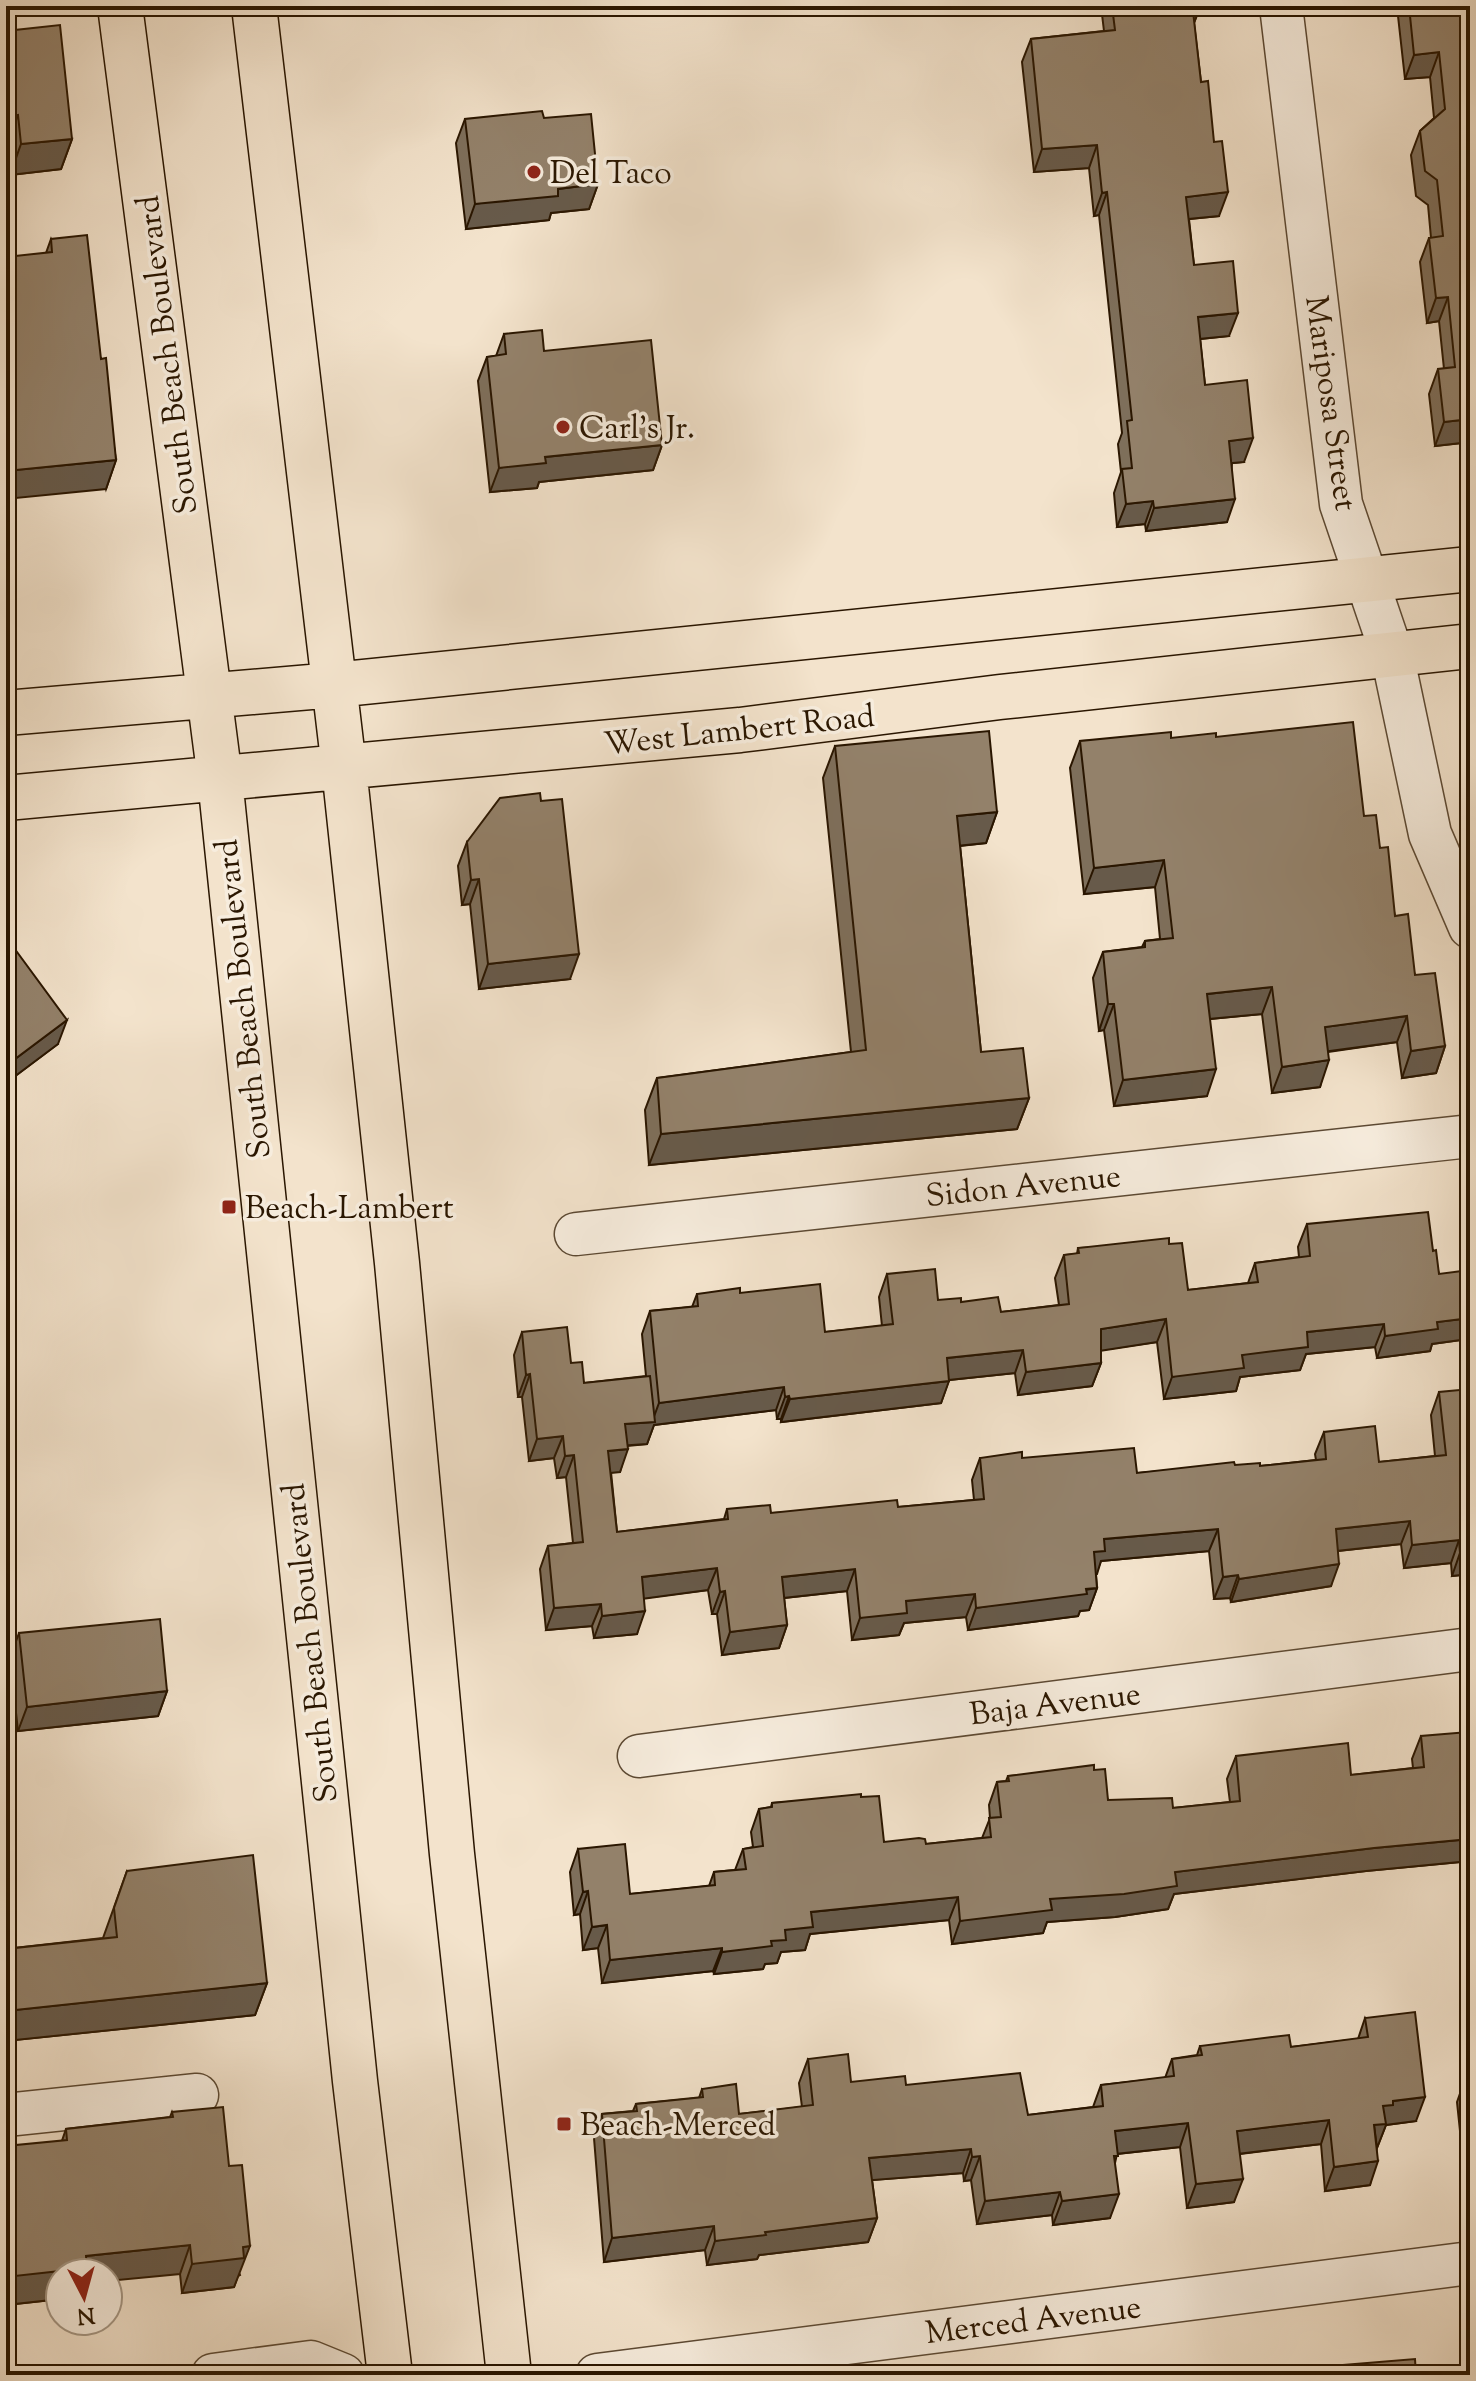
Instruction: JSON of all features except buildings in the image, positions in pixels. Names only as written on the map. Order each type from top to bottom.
[{"type":"main road","name":"South Beach Boulevard","points":[[120,6],[220,779],[350,2034],[390,2375]]},
{"type":"main road","points":[[254,6],[344,768],[397,1263],[452,1854],[509,2375]]},
{"type":"main road","points":[[6,713],[334,685],[1470,569]]},
{"type":"main road","name":"West Lambert Road","points":[[6,798],[817,722],[1000,697],[1470,646]]},
{"type":"street","name":"Mariposa Street","points":[[1281,6],[1341,504],[1392,654],[1430,834],[1470,927]]},
{"type":"street","name":"Sidon Avenue","points":[[576,1234],[1470,1136]]},
{"type":"street","name":"Baja Avenue","points":[[639,1756],[1470,1649]]},
{"type":"street","points":[[6,2115],[197,2095]]},
{"type":"street","name":"Merced Avenue","points":[[597,2375],[1470,2263]]},
{"type":"street","points":[[213,2375],[311,2362],[343,2375]]},
{"type":"place","name":"Del Taco","points":[[534,172]]},
{"type":"place","name":"Carl's Jr.","points":[[563,427]]},
{"type":"place","name":"Beach-Lambert","points":[[229,1207]]},
{"type":"place","name":"Beach-Merced","points":[[564,2124]]}]
